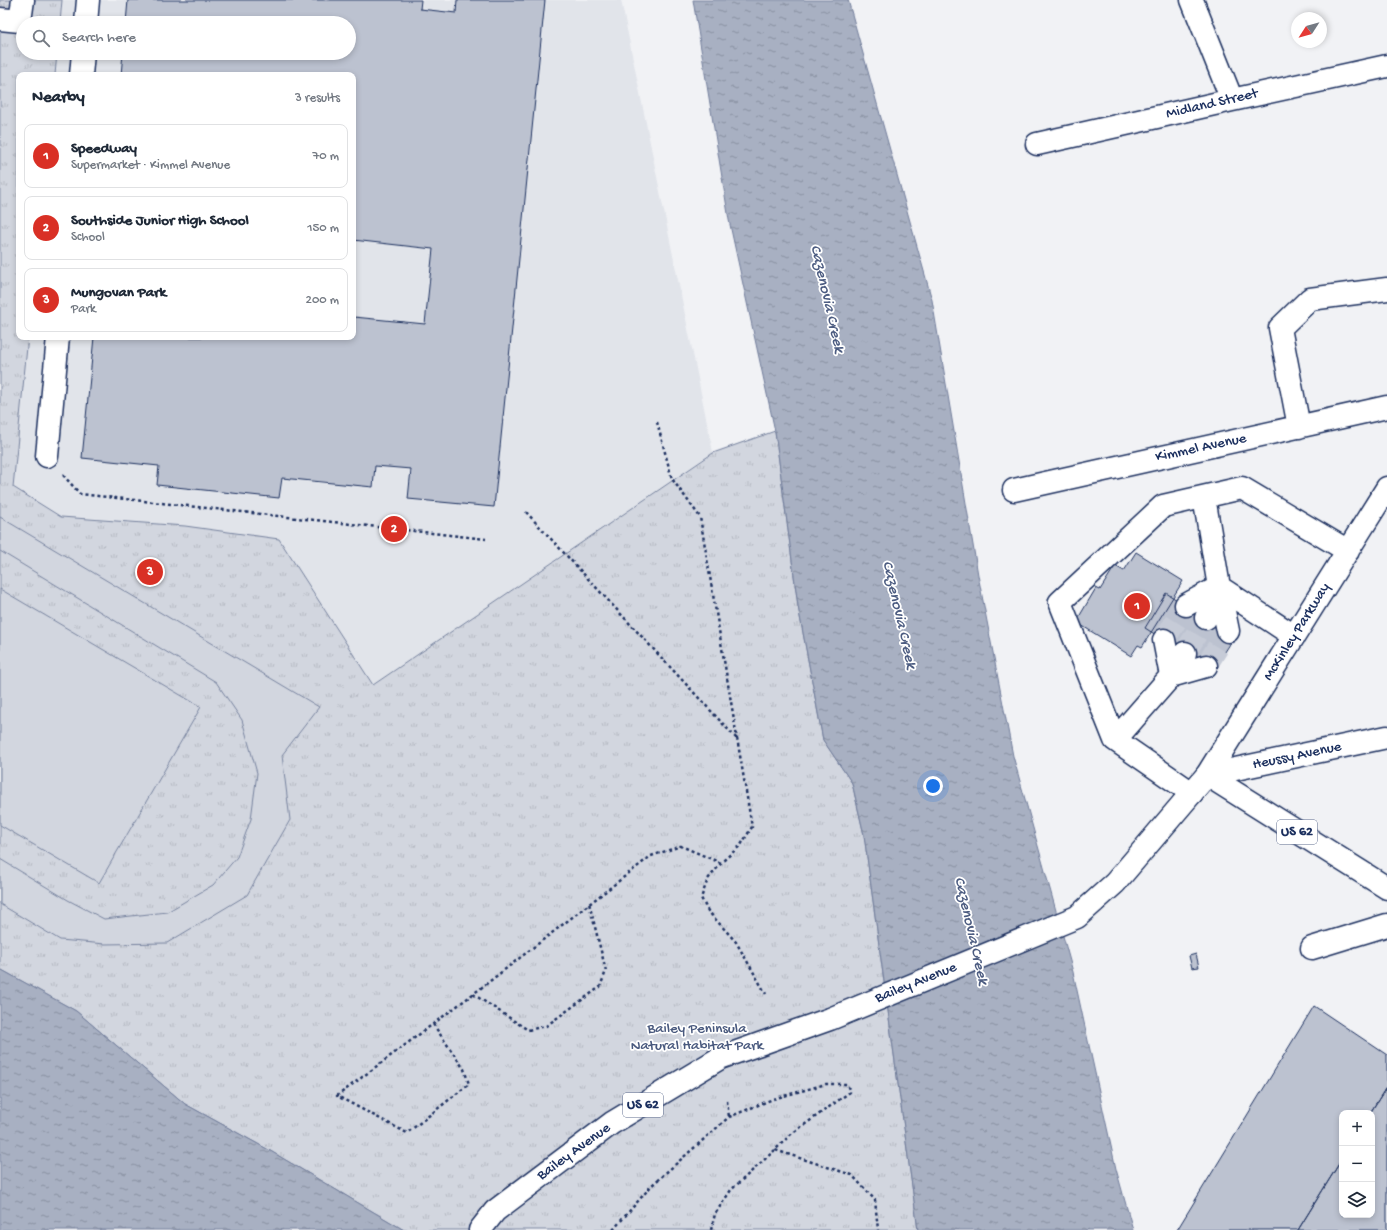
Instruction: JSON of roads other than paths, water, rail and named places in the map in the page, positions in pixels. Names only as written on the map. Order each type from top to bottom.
[{"type":"street","points":[[21,16],[23,0]]},
{"type":"street","points":[[87,16],[88,0]]},
{"type":"street","points":[[1192,0],[1232,100]]},
{"type":"street","points":[[0,19],[16,21]]},
{"type":"street","points":[[81,72],[82,60]]},
{"type":"street","name":"Midland Street","points":[[1037,144],[1387,66]]},
{"type":"street","points":[[1299,427],[1280,328],[1310,299],[1387,289]]},
{"type":"street","points":[[47,456],[58,340]]},
{"type":"street","name":"Kimmel Avenue","points":[[1014,490],[1387,407]]},
{"type":"street","points":[[1192,793],[1115,740],[1060,602],[1163,506],[1242,488],[1348,551]]},
{"type":"street","points":[[1204,497],[1228,631]]},
{"type":"street","name":"McKinley Parkway","points":[[1208,775],[1348,551],[1384,499]]},
{"type":"street","points":[[1186,606],[1220,587]]},
{"type":"street","points":[[1206,618],[1220,587]]},
{"type":"street","points":[[1220,587],[1294,636]]},
{"type":"street","points":[[1164,640],[1171,676]]},
{"type":"street","points":[[1115,740],[1171,676],[1185,653]]},
{"type":"street","points":[[1171,676],[1206,666]]},
{"type":"street","name":"Heussy Avenue","points":[[1208,775],[1387,737]]},
{"type":"street","name":"Bailey Avenue","points":[[480,1230],[495,1211],[612,1124],[720,1058],[830,1018],[1077,918],[1115,883],[1208,775]]},
{"type":"street","name":"US 62","points":[[1208,775],[1387,888]]},
{"type":"street","points":[[1312,948],[1387,925]]},
{"type":"water","name":"Cazenovia Creek","points":[[693,0],[848,0],[932,300],[978,575],[1013,756],[1073,972],[1116,1169],[1133,1230],[918,1230],[864,835],[852,783],[823,740],[798,606],[775,431],[729,220]]},
{"type":"water","points":[[0,969],[76,1011],[185,1104],[267,1149],[404,1230],[0,1230]]},
{"type":"tunnel","points":[[1164,640],[1186,605]]},
{"type":"tunnel","points":[[1185,653],[1206,618]]},
{"type":"tunnel","points":[[1206,666],[1228,631]]},
{"type":"place","name":"Southside Junior High School","points":[[394,529]]},
{"type":"place","name":"Mungovan Park","points":[[150,572]]},
{"type":"place","name":"Speedway","points":[[1137,606]]},
{"type":"park label","name":"Bailey Peninsula Natural Habitat Park","points":[[697,1038]]}]
